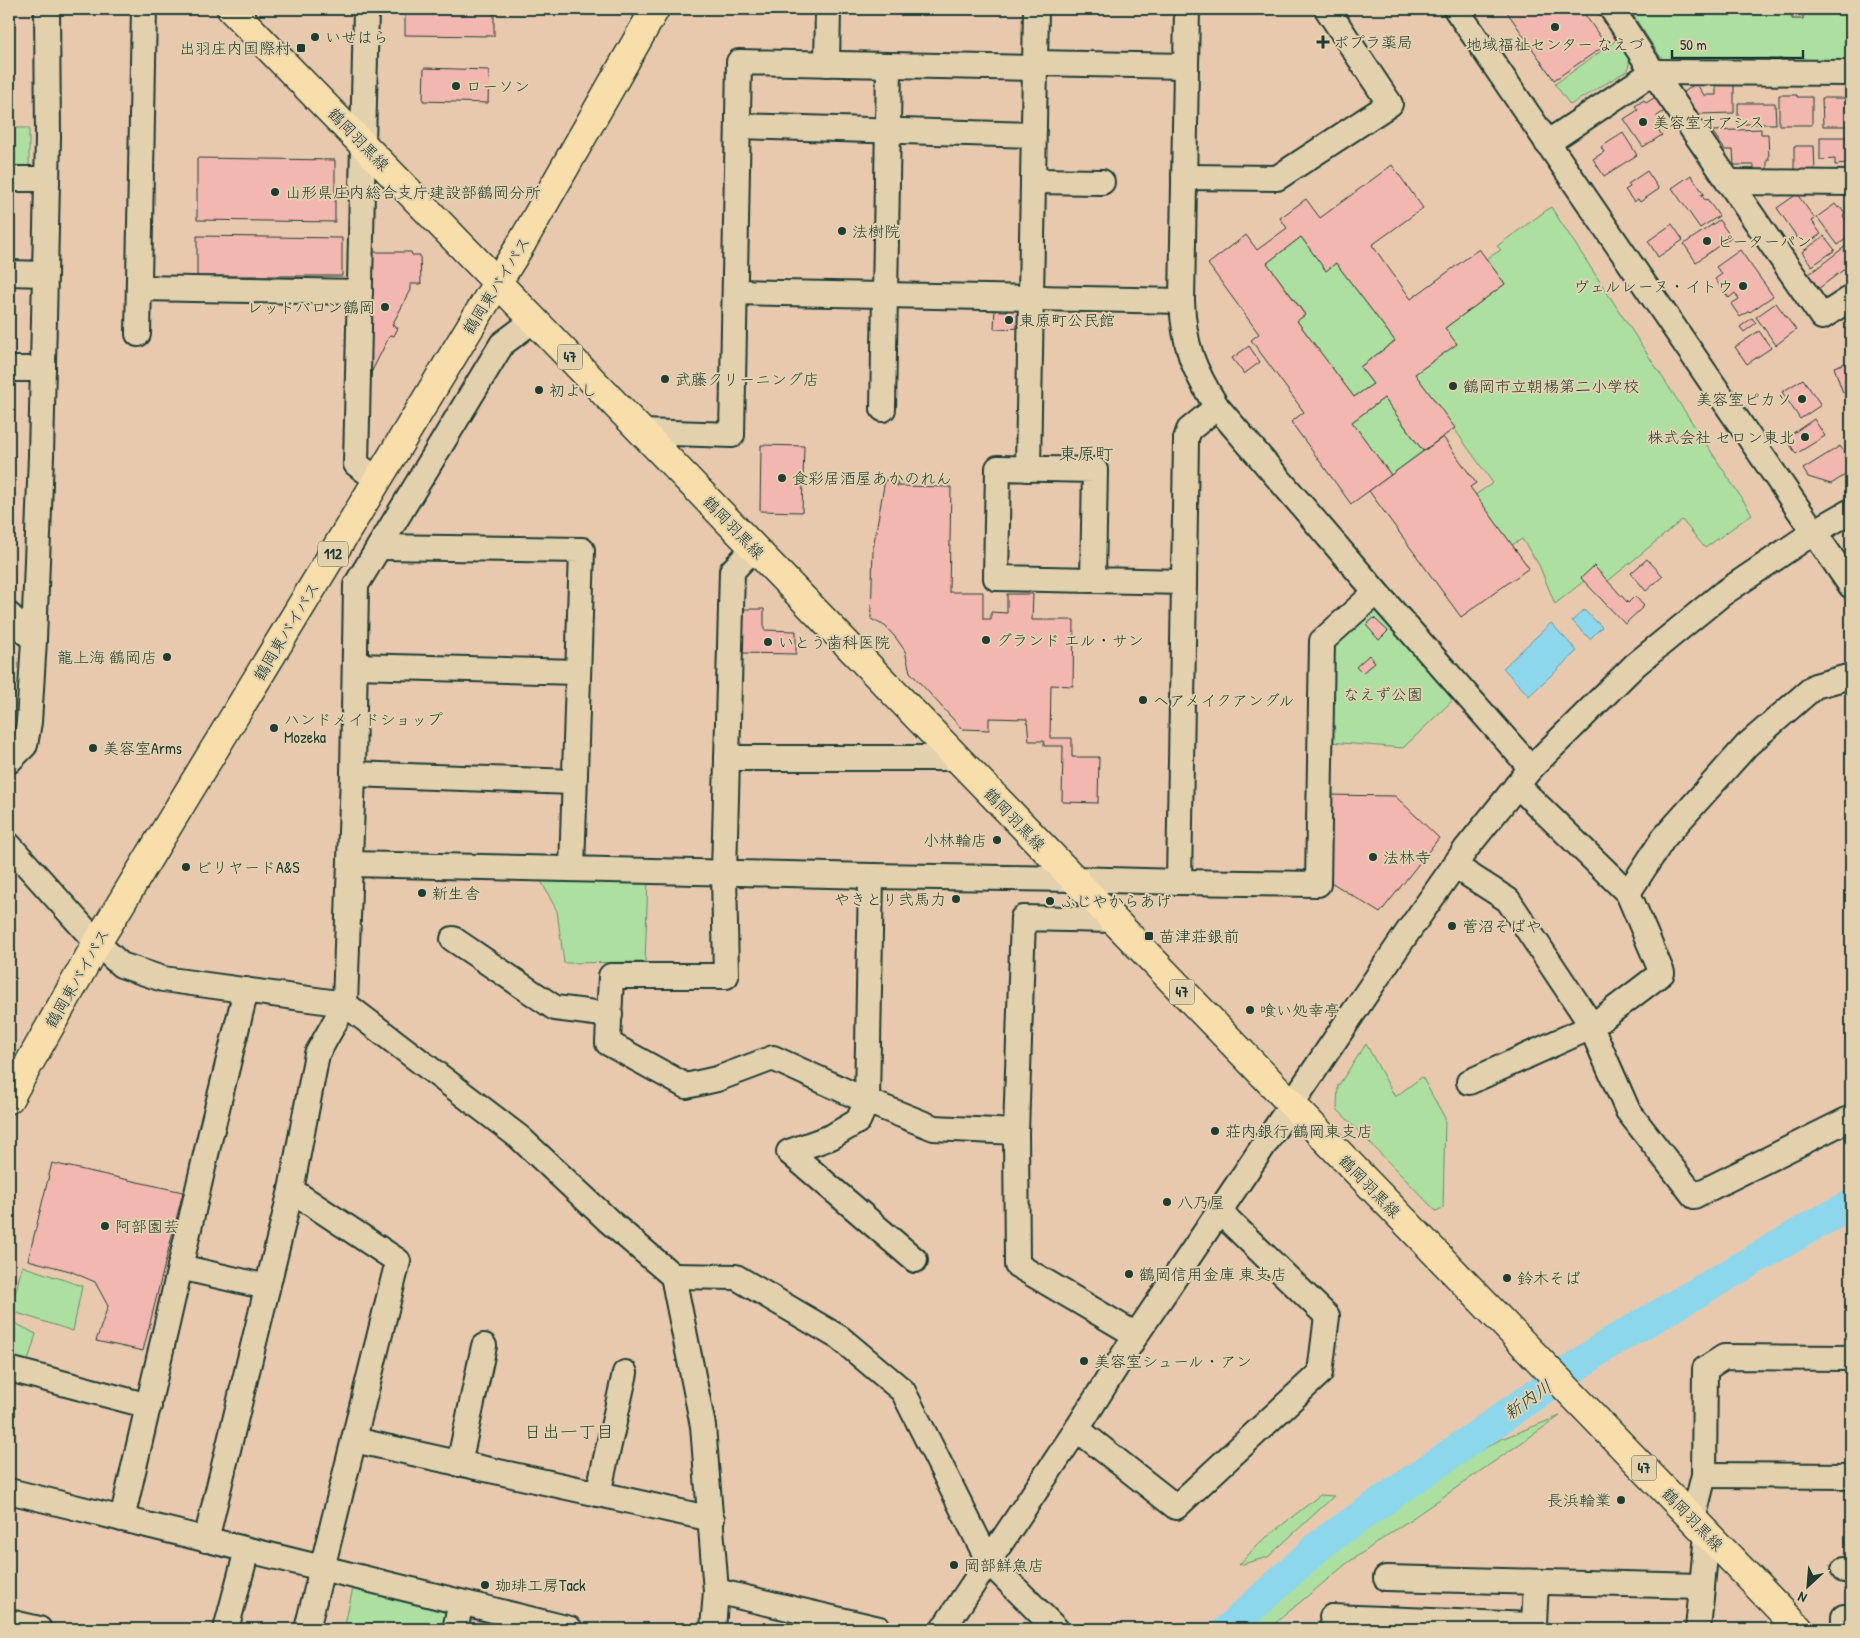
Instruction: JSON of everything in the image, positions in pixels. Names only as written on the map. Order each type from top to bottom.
[{"type":"main road","name":"鶴岡羽黒線","points":[[231,9],[498,282],[1112,920],[1799,1629]]},
{"type":"main road","name":"鶴岡東バイパス","points":[[9,1099],[97,943],[520,246],[655,9]]},
{"type":"street","points":[[9,762],[25,745],[29,722],[34,640],[47,179],[47,9]]},
{"type":"street","points":[[138,334],[144,9]]},
{"type":"street","points":[[366,9],[356,464],[378,480]]},
{"type":"street","points":[[827,64],[828,9]]},
{"type":"street","points":[[1028,469],[1036,9]]},
{"type":"street","points":[[1187,9],[1182,300],[1183,327],[1189,353],[1200,380],[1217,408],[1376,592],[1524,776],[1628,893],[1662,973],[1591,1027],[1469,1082]]},
{"type":"street","points":[[1184,176],[1277,178],[1390,104],[1327,9]]},
{"type":"street","points":[[1456,9],[1851,586]]},
{"type":"street","points":[[1612,9],[1653,72],[1822,317],[1851,298]]},
{"type":"street","points":[[642,432],[732,435],[739,62],[889,66],[1185,66]]},
{"type":"street","points":[[883,409],[889,66]]},
{"type":"street","points":[[1547,143],[1653,72],[1851,73]]},
{"type":"street","points":[[738,126],[1033,135]]},
{"type":"street","points":[[9,178],[47,179]]},
{"type":"street","points":[[1033,181],[1102,182]]},
{"type":"street","points":[[1728,182],[1851,184]]},
{"type":"street","points":[[9,273],[45,274]]},
{"type":"street","points":[[139,288],[360,292]]},
{"type":"street","points":[[735,292],[1182,300]]},
{"type":"street","points":[[206,1540],[290,1190],[317,1054],[345,1004],[353,774],[356,585],[502,344],[534,320]]},
{"type":"street","points":[[9,369],[43,369]]},
{"type":"street","points":[[1179,882],[1186,439],[1189,430],[1217,408]]},
{"type":"street","points":[[1093,580],[1095,470],[998,468],[996,578],[1184,582]]},
{"type":"street","points":[[943,1629],[1077,1429],[1136,1335],[1407,934],[1455,866],[1524,776],[1635,666],[1722,594],[1814,532],[1851,511]]},
{"type":"street","points":[[379,547],[582,550],[572,869]]},
{"type":"street","points":[[754,548],[732,571],[724,873],[726,976],[611,976],[608,1043],[686,1086],[717,1079],[773,1058],[867,1101],[934,1128],[1016,1132]]},
{"type":"street","points":[[350,864],[1318,884],[1322,641],[1376,592]]},
{"type":"street","points":[[9,615],[34,640]]},
{"type":"street","points":[[355,666],[578,672]]},
{"type":"street","points":[[1628,893],[1664,839],[1747,745],[1814,686],[1851,676]]},
{"type":"street","points":[[727,758],[956,758]]},
{"type":"street","points":[[353,774],[574,782]]},
{"type":"street","points":[[9,845],[97,943],[121,965],[163,979],[345,1004],[520,1137],[610,1222],[673,1276],[703,1426],[712,1519],[716,1591],[713,1629]]},
{"type":"street","points":[[1455,866],[1508,900],[1591,1027],[1628,1111],[1694,1196],[1851,1118]]},
{"type":"street","points":[[871,876],[867,1101],[858,1121],[831,1137],[790,1152],[916,1260]]},
{"type":"street","points":[[1112,920],[1023,918],[1016,1132],[1017,1264],[1136,1335]]},
{"type":"street","points":[[453,939],[555,1008],[610,1015]]},
{"type":"street","points":[[122,1519],[246,990]]},
{"type":"street","points":[[290,1190],[398,1261],[307,1629]]},
{"type":"street","points":[[1077,1429],[1176,1507],[1320,1372],[1327,1316],[1220,1212]]},
{"type":"street","points":[[180,1267],[267,1287]]},
{"type":"street","points":[[673,1276],[736,1277],[840,1338],[903,1391],[989,1562],[1056,1629]]},
{"type":"street","points":[[459,1464],[484,1346]]},
{"type":"street","points":[[1698,1629],[1702,1586],[1700,1526],[1704,1475],[1705,1369],[1724,1356],[1851,1358]]},
{"type":"street","points":[[9,1369],[149,1406]]},
{"type":"street","points":[[598,1494],[625,1373]]},
{"type":"street","points":[[354,1440],[712,1519]]},
{"type":"street","points":[[1704,1475],[1851,1476]]},
{"type":"street","points":[[10,1495],[122,1519],[570,1629]]},
{"type":"street","points":[[226,1629],[246,1550]]},
{"type":"street","points":[[1386,1578],[1702,1586]]},
{"type":"street","points":[[1332,1617],[1534,1625],[1536,1582]]},
{"type":"street","points":[[716,1591],[879,1629]]},
{"type":"street","points":[[455,1629],[462,1602]]},
{"type":"street","points":[[1844,1629],[1844,1617],[1851,1617]]},
{"type":"street","points":[[9,1622],[39,1629]]},
{"type":"green space","points":[[1629,9],[1851,9],[1851,67],[1666,65]]},
{"type":"green space","points":[[1618,39],[1630,56],[1628,70],[1570,105],[1555,84]]},
{"type":"green space","points":[[9,128],[29,128],[29,171],[9,170]]},
{"type":"green space","points":[[1551,207],[1752,514],[1705,548],[1682,520],[1608,581],[1584,581],[1555,604],[1539,565],[1522,539],[1512,545],[1475,495],[1493,483],[1415,374],[1456,344],[1445,328],[1505,284],[1486,259],[1501,250],[1497,246]]},
{"type":"green space","points":[[1301,237],[1326,270],[1336,263],[1395,341],[1360,367],[1373,384],[1354,397],[1297,321],[1305,314],[1267,263]]},
{"type":"green space","points":[[1384,398],[1423,451],[1391,475],[1352,422]]},
{"type":"green space","name":"なえず公園","points":[[1375,602],[1454,699],[1403,748],[1329,742],[1330,642]]},
{"type":"green space","points":[[539,877],[648,879],[645,962],[564,963],[557,911]]},
{"type":"green space","points":[[1366,1044],[1395,1097],[1422,1077],[1445,1118],[1443,1208],[1436,1211],[1337,1109],[1338,1086]]},
{"type":"green space","points":[[22,1266],[82,1286],[73,1331],[11,1311]]},
{"type":"green space","points":[[9,1320],[36,1334],[28,1361],[9,1356]]},
{"type":"green space","points":[[1560,1416],[1346,1564],[1268,1629],[1262,1629],[1252,1618],[1332,1544],[1402,1496],[1501,1439]]},
{"type":"green space","points":[[1320,1495],[1334,1496],[1268,1557],[1239,1565],[1258,1544]]},
{"type":"green space","points":[[354,1583],[451,1606],[446,1629],[344,1629]]},
{"type":"water","points":[[1584,610],[1602,627],[1590,639],[1572,621]]},
{"type":"water","points":[[1551,623],[1577,651],[1529,696],[1503,668]]},
{"type":"building","points":[[405,9],[494,9],[494,36],[405,35]]},
{"type":"building","name":"地域福祉センター なえづ","points":[[1505,9],[1581,9],[1606,45],[1554,80]]},
{"type":"building","points":[[1792,9],[1803,10],[1803,19],[1792,19]]},
{"type":"building","name":"ローソン","points":[[424,68],[489,70],[488,103],[423,101]]},
{"type":"building","points":[[1696,83],[1704,95],[1716,95],[1716,85],[1734,85],[1734,113],[1699,114],[1683,93]]},
{"type":"building","points":[[1779,95],[1812,97],[1812,125],[1779,125]]},
{"type":"building","name":"美容室オアシス","points":[[1657,96],[1666,110],[1657,116],[1662,124],[1657,128],[1662,135],[1643,147],[1624,119],[1638,110],[1635,106],[1644,100],[1646,103]]},
{"type":"building","points":[[1822,98],[1851,98],[1851,126],[1823,126]]},
{"type":"building","points":[[1738,103],[1775,103],[1776,124],[1738,124]]},
{"type":"building","points":[[1761,129],[1761,134],[1768,134],[1769,160],[1767,160],[1767,170],[1754,170],[1754,165],[1734,165],[1733,150],[1725,150],[1712,131]]},
{"type":"building","points":[[1623,133],[1637,155],[1604,176],[1593,159],[1604,152],[1601,147]]},
{"type":"building","points":[[1820,137],[1848,137],[1849,164],[1835,165],[1835,159],[1820,160]]},
{"type":"building","points":[[1794,146],[1814,146],[1815,172],[1794,172]]},
{"type":"building","points":[[197,158],[335,160],[335,222],[197,220]]},
{"type":"building","points":[[1392,165],[1423,208],[1372,245],[1411,299],[1479,249],[1505,284],[1445,328],[1457,344],[1415,374],[1455,428],[1423,451],[1384,398],[1352,422],[1391,475],[1351,504],[1291,422],[1304,412],[1251,340],[1259,334],[1208,264],[1246,235],[1257,250],[1287,228],[1280,218],[1306,199],[1320,218]],"holes":[[[1301,237],[1326,271],[1336,263],[1395,341],[1360,367],[1373,384],[1354,397],[1297,321],[1305,315],[1267,263]]]},
{"type":"building","points":[[1647,171],[1659,189],[1640,202],[1638,199],[1634,202],[1625,190],[1630,187],[1628,184]]},
{"type":"building","points":[[1691,175],[1704,194],[1701,195],[1705,200],[1707,199],[1719,216],[1700,228],[1672,188]]},
{"type":"building","points":[[1797,194],[1815,219],[1812,221],[1821,234],[1806,244],[1801,238],[1799,240],[1777,208]]},
{"type":"building","points":[[1835,204],[1845,214],[1843,216],[1851,227],[1851,235],[1838,245],[1817,217]]},
{"type":"building","name":"ピーターパン","points":[[1719,220],[1731,237],[1696,262],[1684,244]]},
{"type":"building","points":[[1672,224],[1683,240],[1658,257],[1648,241]]},
{"type":"building","points":[[197,236],[342,238],[342,276],[197,276]]},
{"type":"building","points":[[1824,236],[1835,250],[1812,266],[1802,252]]},
{"type":"building","points":[[1847,245],[1851,251],[1851,264],[1818,289],[1808,275]]},
{"type":"building","name":"ヴェルレーヌ・イトウ","points":[[1740,250],[1773,296],[1740,317],[1731,304],[1739,299],[1735,293],[1729,298],[1715,279],[1722,274],[1716,267]]},
{"type":"building","name":"レッドバロン鶴岡","points":[[370,252],[411,252],[412,255],[420,255],[421,284],[411,284],[411,290],[392,325],[398,328],[394,336],[390,335],[368,379]]},
{"type":"building","points":[[1776,303],[1796,330],[1776,345],[1756,317]]},
{"type":"building","name":"東原町公民館","points":[[995,308],[1023,311],[1023,328],[994,329]]},
{"type":"building","points":[[1752,318],[1756,323],[1744,332],[1740,327]]},
{"type":"building","points":[[1759,331],[1771,348],[1747,364],[1735,347]]},
{"type":"building","points":[[1249,346],[1260,362],[1244,374],[1232,358]]},
{"type":"building","points":[[1851,361],[1851,390],[1843,393],[1834,367]]},
{"type":"building","name":"美容室ピカソ","points":[[1803,379],[1821,405],[1800,419],[1782,392]]},
{"type":"building","name":"株式会社 セロン東北","points":[[1814,419],[1825,436],[1796,454],[1786,438]]},
{"type":"building","points":[[1443,437],[1476,483],[1470,487],[1529,568],[1461,617],[1369,491]]},
{"type":"building","name":"食彩居酒屋あかのれん","points":[[761,445],[804,446],[802,512],[760,511]]},
{"type":"building","points":[[1840,446],[1851,463],[1851,471],[1831,484],[1808,477],[1803,469]]},
{"type":"building","name":"グランド エル・サン","points":[[885,480],[898,482],[897,486],[951,487],[949,592],[983,592],[983,619],[991,619],[991,612],[1007,613],[1007,594],[1033,594],[1032,620],[1074,620],[1073,686],[1051,685],[1050,738],[1072,738],[1072,757],[1099,757],[1098,803],[1062,802],[1063,746],[1044,746],[1044,741],[1029,741],[1027,719],[989,718],[989,730],[962,729],[910,672],[905,651],[896,638],[885,626],[871,619],[873,548]]},
{"type":"building","points":[[1647,559],[1663,576],[1646,591],[1631,573]]},
{"type":"building","points":[[1594,566],[1628,603],[1635,596],[1644,606],[1625,624],[1581,578]]},
{"type":"building","name":"いとう歯科医院","points":[[740,609],[764,609],[764,630],[796,631],[796,654],[740,653]]},
{"type":"building","points":[[1374,618],[1388,631],[1379,640],[1366,625]]},
{"type":"building","points":[[1369,655],[1375,662],[1362,673],[1356,667]]},
{"type":"building","name":"法林寺","points":[[1326,795],[1395,796],[1439,838],[1380,913],[1323,877]]},
{"type":"building","name":"阿部園芸","points":[[52,1163],[183,1192],[143,1351],[96,1341],[108,1306],[95,1282],[70,1271],[28,1260]]},
{"type":"building","points":[[475,1615],[539,1629],[464,1629],[466,1622]]},
{"type":"waterway","name":"新内川","points":[[1228,1629],[1322,1543],[1608,1344],[1851,1205]]},
{"type":"place","name":"地域福祉センター なえづ","points":[[1555,27]]},
{"type":"place","name":"いせはら","points":[[315,37]]},
{"type":"place","name":"ポプラ薬局","points":[[1323,42]]},
{"type":"place","name":"出羽庄内国際村","points":[[301,48]]},
{"type":"place","name":"ローソン","points":[[456,86]]},
{"type":"place","name":"美容室オアシス","points":[[1643,122]]},
{"type":"place","name":"山形県庄内総合支庁建設部鶴岡分所","points":[[275,192]]},
{"type":"place","name":"法樹院","points":[[842,231]]},
{"type":"place","name":"ピーターパン","points":[[1707,241]]},
{"type":"place","name":"ヴェルレーヌ・イトウ","points":[[1743,286]]},
{"type":"place","name":"レッドバロン鶴岡","points":[[385,307]]},
{"type":"place","name":"東原町公民館","points":[[1009,320]]},
{"type":"place","name":"武藤クリーニング店","points":[[665,379]]},
{"type":"place","name":"鶴岡市立朝楊第二小学校","points":[[1453,386]]},
{"type":"place","name":"初よし","points":[[539,390]]},
{"type":"place","name":"美容室ピカソ","points":[[1802,399]]},
{"type":"place","name":"株式会社 セロン東北","points":[[1805,437]]},
{"type":"place","name":"食彩居酒屋あかのれん","points":[[782,478]]},
{"type":"place","name":"グランド エル・サン","points":[[986,640]]},
{"type":"place","name":"いとう歯科医院","points":[[768,642]]},
{"type":"place","name":"龍上海 鶴岡店","points":[[167,657]]},
{"type":"place","name":"ヘアメイクアングル","points":[[1143,700]]},
{"type":"place","name":"ハンドメイドショップ Mozeka","points":[[274,728]]},
{"type":"place","name":"美容室Arms","points":[[93,748]]},
{"type":"place","name":"小林輪店","points":[[997,840]]},
{"type":"place","name":"法林寺","points":[[1373,857]]},
{"type":"place","name":"ビリヤードA&S","points":[[186,867]]},
{"type":"place","name":"新生舎","points":[[422,893]]},
{"type":"place","name":"やきとり弐馬力","points":[[956,899]]},
{"type":"place","name":"ふじやからあげ","points":[[1050,901]]},
{"type":"place","name":"菅沼そばや","points":[[1452,926]]},
{"type":"place","name":"苗津荘銀前","points":[[1149,936]]},
{"type":"place","name":"喰い処幸亭","points":[[1250,1010]]},
{"type":"place","name":"荘内銀行 鶴岡東支店","points":[[1215,1131]]},
{"type":"place","name":"八乃屋","points":[[1167,1202]]},
{"type":"place","name":"阿部園芸","points":[[105,1226]]},
{"type":"place","name":"鶴岡信用金庫 東支店","points":[[1129,1274]]},
{"type":"place","name":"鈴木そば","points":[[1507,1278]]},
{"type":"place","name":"美容室シュール・アン","points":[[1084,1361]]},
{"type":"place","name":"長浜輪業","points":[[1621,1500]]},
{"type":"place","name":"岡部鮮魚店","points":[[954,1565]]},
{"type":"place","name":"珈琲工房Tack","points":[[485,1585]]},
{"type":"district","name":"東原町","points":[[1086,454]]},
{"type":"district","name":"日出一丁目","points":[[569,1432]]}]
